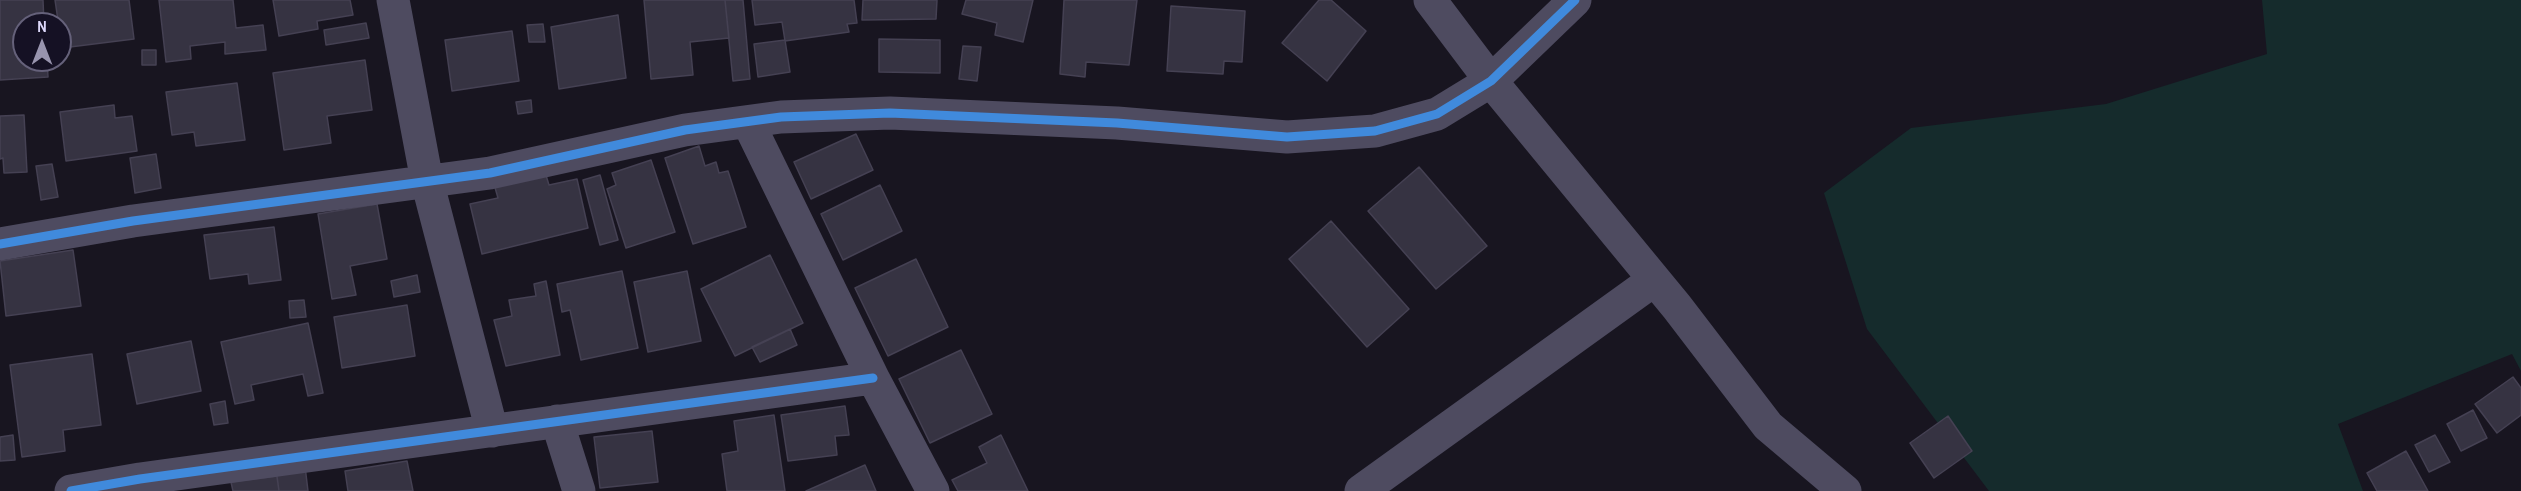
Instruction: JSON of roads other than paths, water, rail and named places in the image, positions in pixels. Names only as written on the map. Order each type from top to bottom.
[{"type":"street","points":[[393,0],[427,181],[492,431]]},
{"type":"street","points":[[1430,0],[1491,81],[1654,280],[1768,426],[1845,491]]},
{"type":"street","points":[[0,244],[133,221],[490,173],[685,130],[781,117],[890,113],[1117,123],[1287,137],[1375,131],[1437,114],[1491,81],[1575,0]]},
{"type":"street","points":[[748,122],[873,378],[933,491]]},
{"type":"street","points":[[1361,491],[1654,280]]},
{"type":"street","points":[[71,491],[141,479],[873,378]]},
{"type":"street","points":[[557,421],[579,491]]}]
